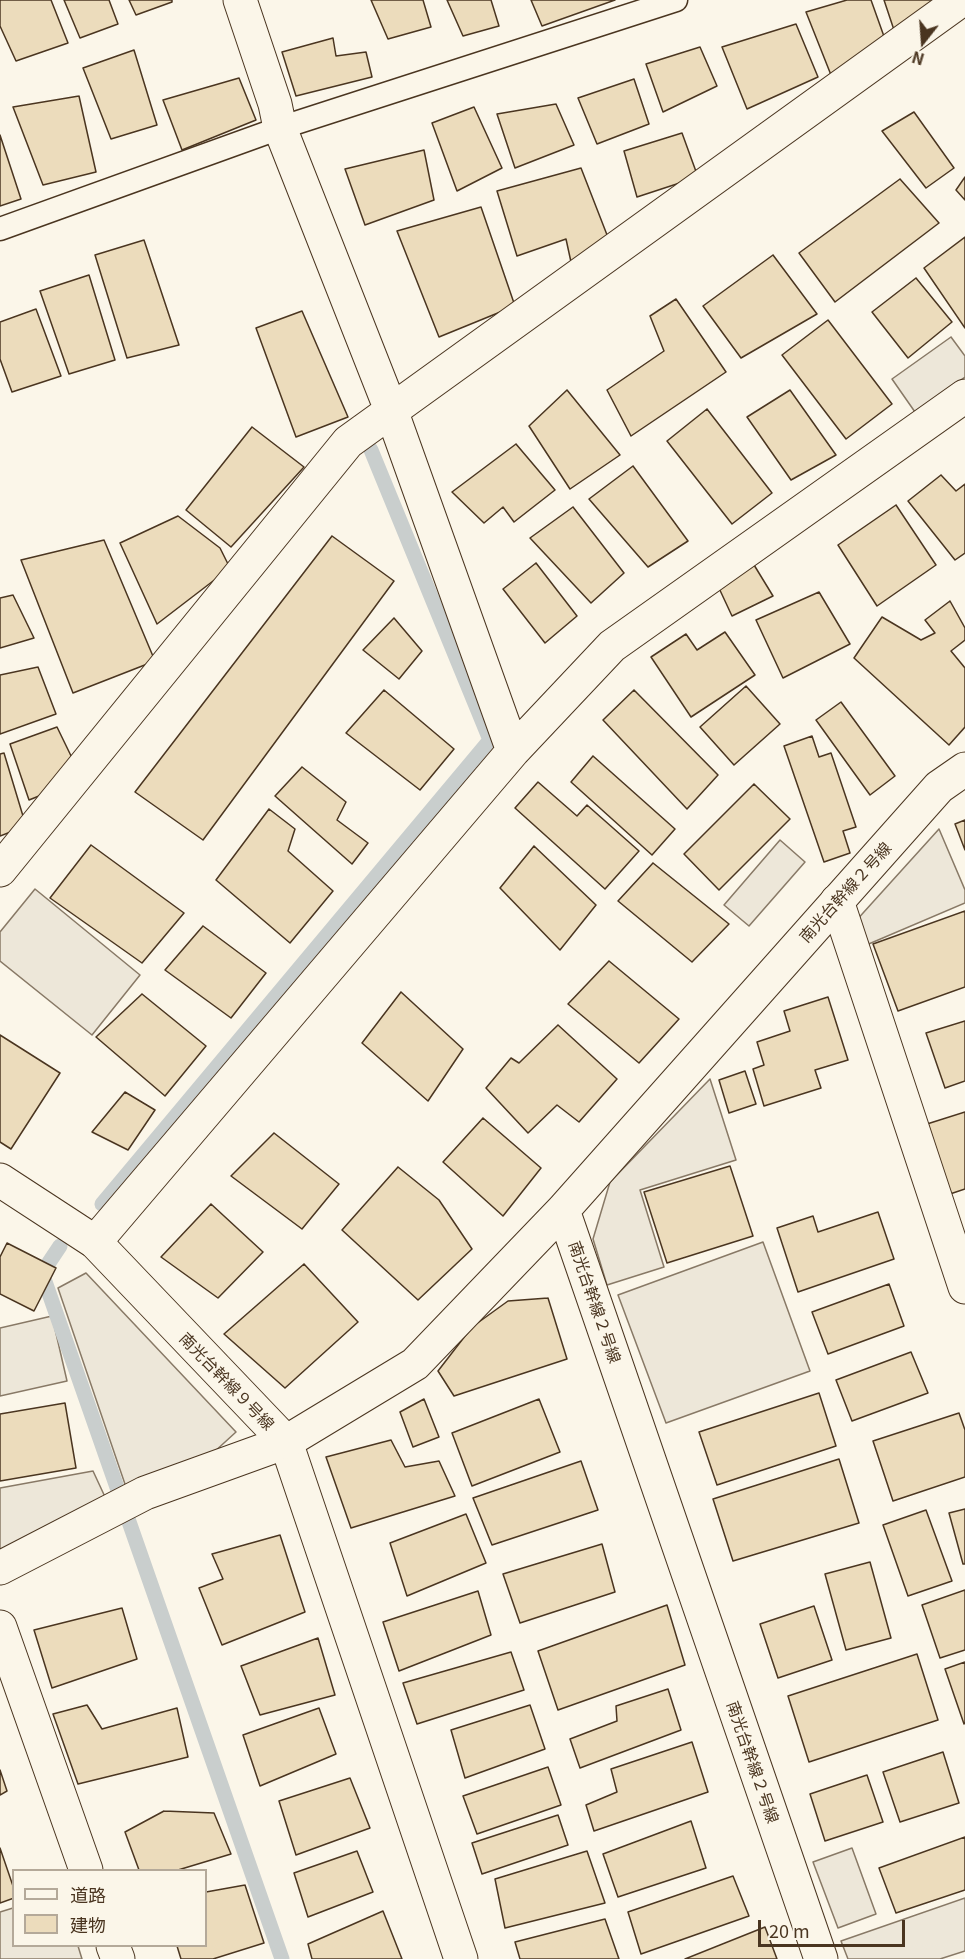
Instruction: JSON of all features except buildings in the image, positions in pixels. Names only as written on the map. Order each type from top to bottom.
[{"type":"street","points":[[240,0],[275,104],[280,128],[391,410],[513,751]]},
{"type":"street","points":[[0,870],[348,442],[961,0]]},
{"type":"street","points":[[95,1242],[513,751],[612,646],[965,396]]},
{"type":"street","name":"南光台幹線２号線","points":[[820,1959],[563,1210],[939,787],[965,769]]},
{"type":"street","points":[[837,901],[965,1287]]},
{"type":"street","name":"南光台幹線９号線","points":[[0,1180],[95,1242],[286,1442],[415,1364],[563,1210]]},
{"type":"street","points":[[0,1568],[145,1493],[286,1442],[461,1959]]},
{"type":"street","points":[[0,1627],[86,1869]]},
{"type":"lane","points":[[0,229],[280,128],[676,0]]},
{"type":"shaded area","points":[[951,337],[965,356],[965,377],[915,412],[892,379]]},
{"type":"shaded area","points":[[939,829],[965,890],[965,903],[864,946],[854,923]]},
{"type":"shaded area","points":[[780,840],[805,862],[749,926],[724,905]]},
{"type":"shaded area","points":[[35,889],[140,975],[92,1035],[0,961],[0,932]]},
{"type":"shaded area","points":[[710,1079],[736,1160],[640,1190],[664,1267],[607,1285],[593,1239],[610,1182]]},
{"type":"shaded area","points":[[763,1242],[810,1371],[666,1423],[618,1295]]},
{"type":"shaded area","points":[[86,1273],[236,1432],[213,1453],[127,1490],[58,1288]]},
{"type":"shaded area","points":[[52,1316],[67,1381],[0,1396],[0,1328]]},
{"type":"shaded area","points":[[93,1471],[106,1499],[0,1550],[0,1488]]},
{"type":"shaded area","points":[[852,1848],[876,1914],[838,1928],[813,1862]]},
{"type":"shaded area","points":[[965,1898],[965,1951],[940,1959],[848,1959],[841,1941]]},
{"type":"shaded area","points":[[12,1908],[12,1947],[78,1947],[82,1959],[0,1959],[0,1912]]},
{"type":"waterway","points":[[102,1204],[490,740],[371,450]]},
{"type":"waterway","points":[[60,1246],[42,1273],[282,1959]]}]
